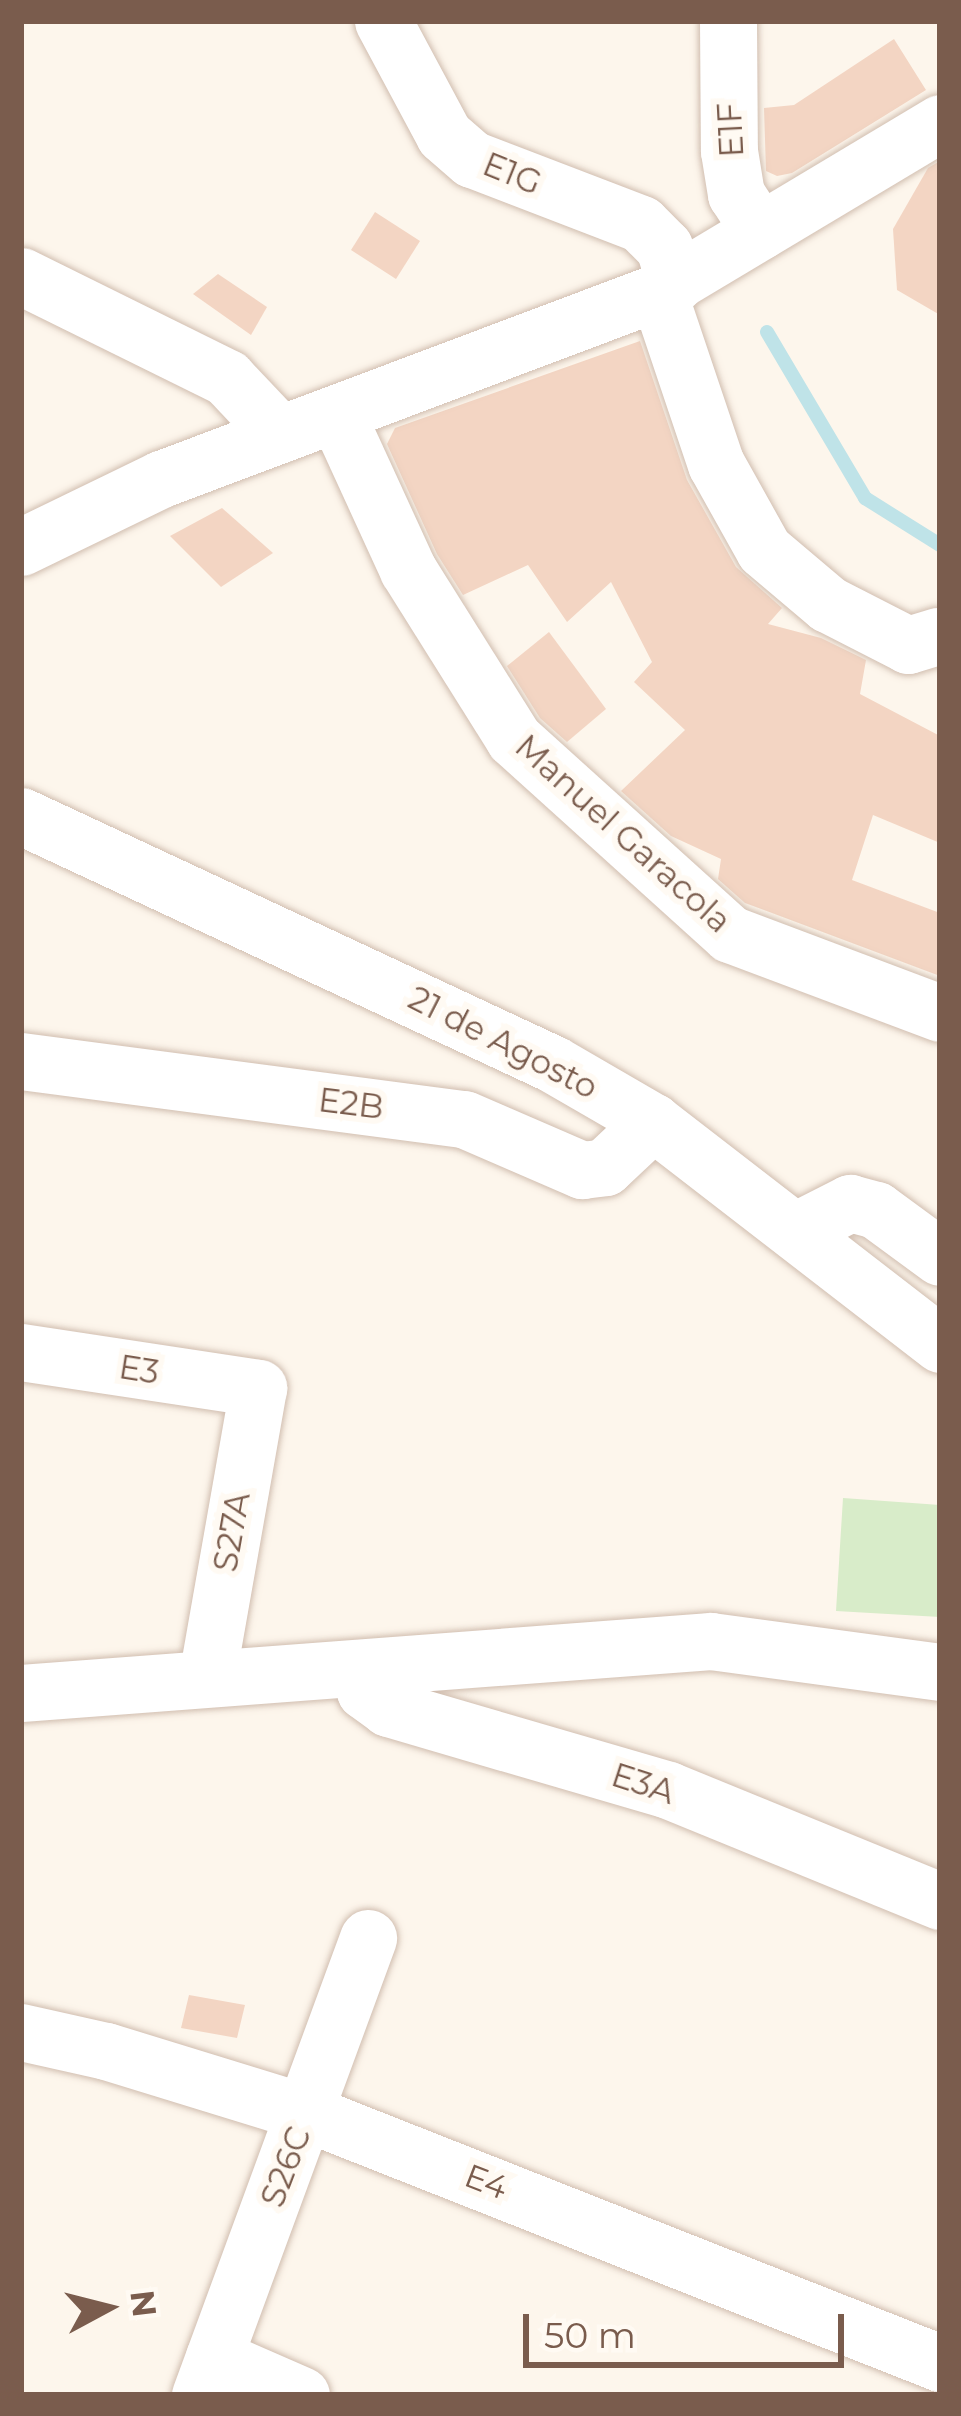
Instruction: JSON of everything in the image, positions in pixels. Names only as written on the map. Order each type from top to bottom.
[{"type":"street","name":"E1G","points":[[383,21],[444,135],[472,158],[641,224],[664,247],[667,287],[716,464],[764,550],[828,604],[908,645],[934,651]]},
{"type":"street","name":"E1F","points":[[728,21],[729,151],[736,194],[760,231]]},
{"type":"street","points":[[21,547],[161,478],[667,287],[940,123]]},
{"type":"street","points":[[21,277],[227,378],[280,434]]},
{"type":"street","name":"Manuel Garacola","points":[[337,415],[408,570],[514,739],[730,934],[940,1013]]},
{"type":"street","name":"21 de Agosto","points":[[21,816],[553,1064],[653,1122],[940,1344]]},
{"type":"street","name":"E2B","points":[[21,1061],[464,1119],[582,1170],[605,1167],[653,1122]]},
{"type":"street","points":[[795,1231],[850,1203],[876,1210],[940,1257]]},
{"type":"street","name":"E3","points":[[21,1352],[258,1388]]},
{"type":"street","name":"S27A","points":[[207,1676],[258,1388]]},
{"type":"street","points":[[21,1693],[711,1641],[940,1672]]},
{"type":"street","name":"E3A","points":[[358,1668],[365,1691],[388,1708],[668,1790],[940,1901]]},
{"type":"street","name":"S26C","points":[[207,2376],[368,1938]]},
{"type":"street","name":"E4","points":[[21,2032],[106,2050],[307,2113],[940,2362]]},
{"type":"street","points":[[21,2068],[106,2050]]},
{"type":"street","points":[[207,2376],[301,2395]]},
{"type":"green space","points":[[843,1498],[940,1505],[940,1617],[836,1611]]},
{"type":"building","points":[[894,39],[926,90],[792,173],[777,176],[766,171],[764,108],[794,105]]},
{"type":"building","points":[[940,161],[940,315],[897,290],[893,229],[928,168]]},
{"type":"building","points":[[375,212],[420,241],[396,279],[351,250]]},
{"type":"building","points":[[218,274],[267,307],[251,335],[193,294]]},
{"type":"building","points":[[640,341],[687,480],[736,567],[782,608],[768,624],[821,638],[866,660],[860,694],[940,736],[940,843],[873,815],[852,880],[940,913],[940,976],[745,903],[718,879],[721,859],[671,836],[621,791],[685,730],[634,682],[652,662],[611,582],[567,622],[528,565],[463,595],[437,554],[387,444],[395,428]]},
{"type":"building","points":[[222,508],[273,553],[221,587],[170,536]]},
{"type":"building","points":[[549,632],[606,709],[567,742],[540,718],[507,666]]},
{"type":"building","points":[[189,1995],[245,2005],[237,2038],[181,2028]]},
{"type":"waterway","points":[[767,332],[865,498],[940,545]]}]
